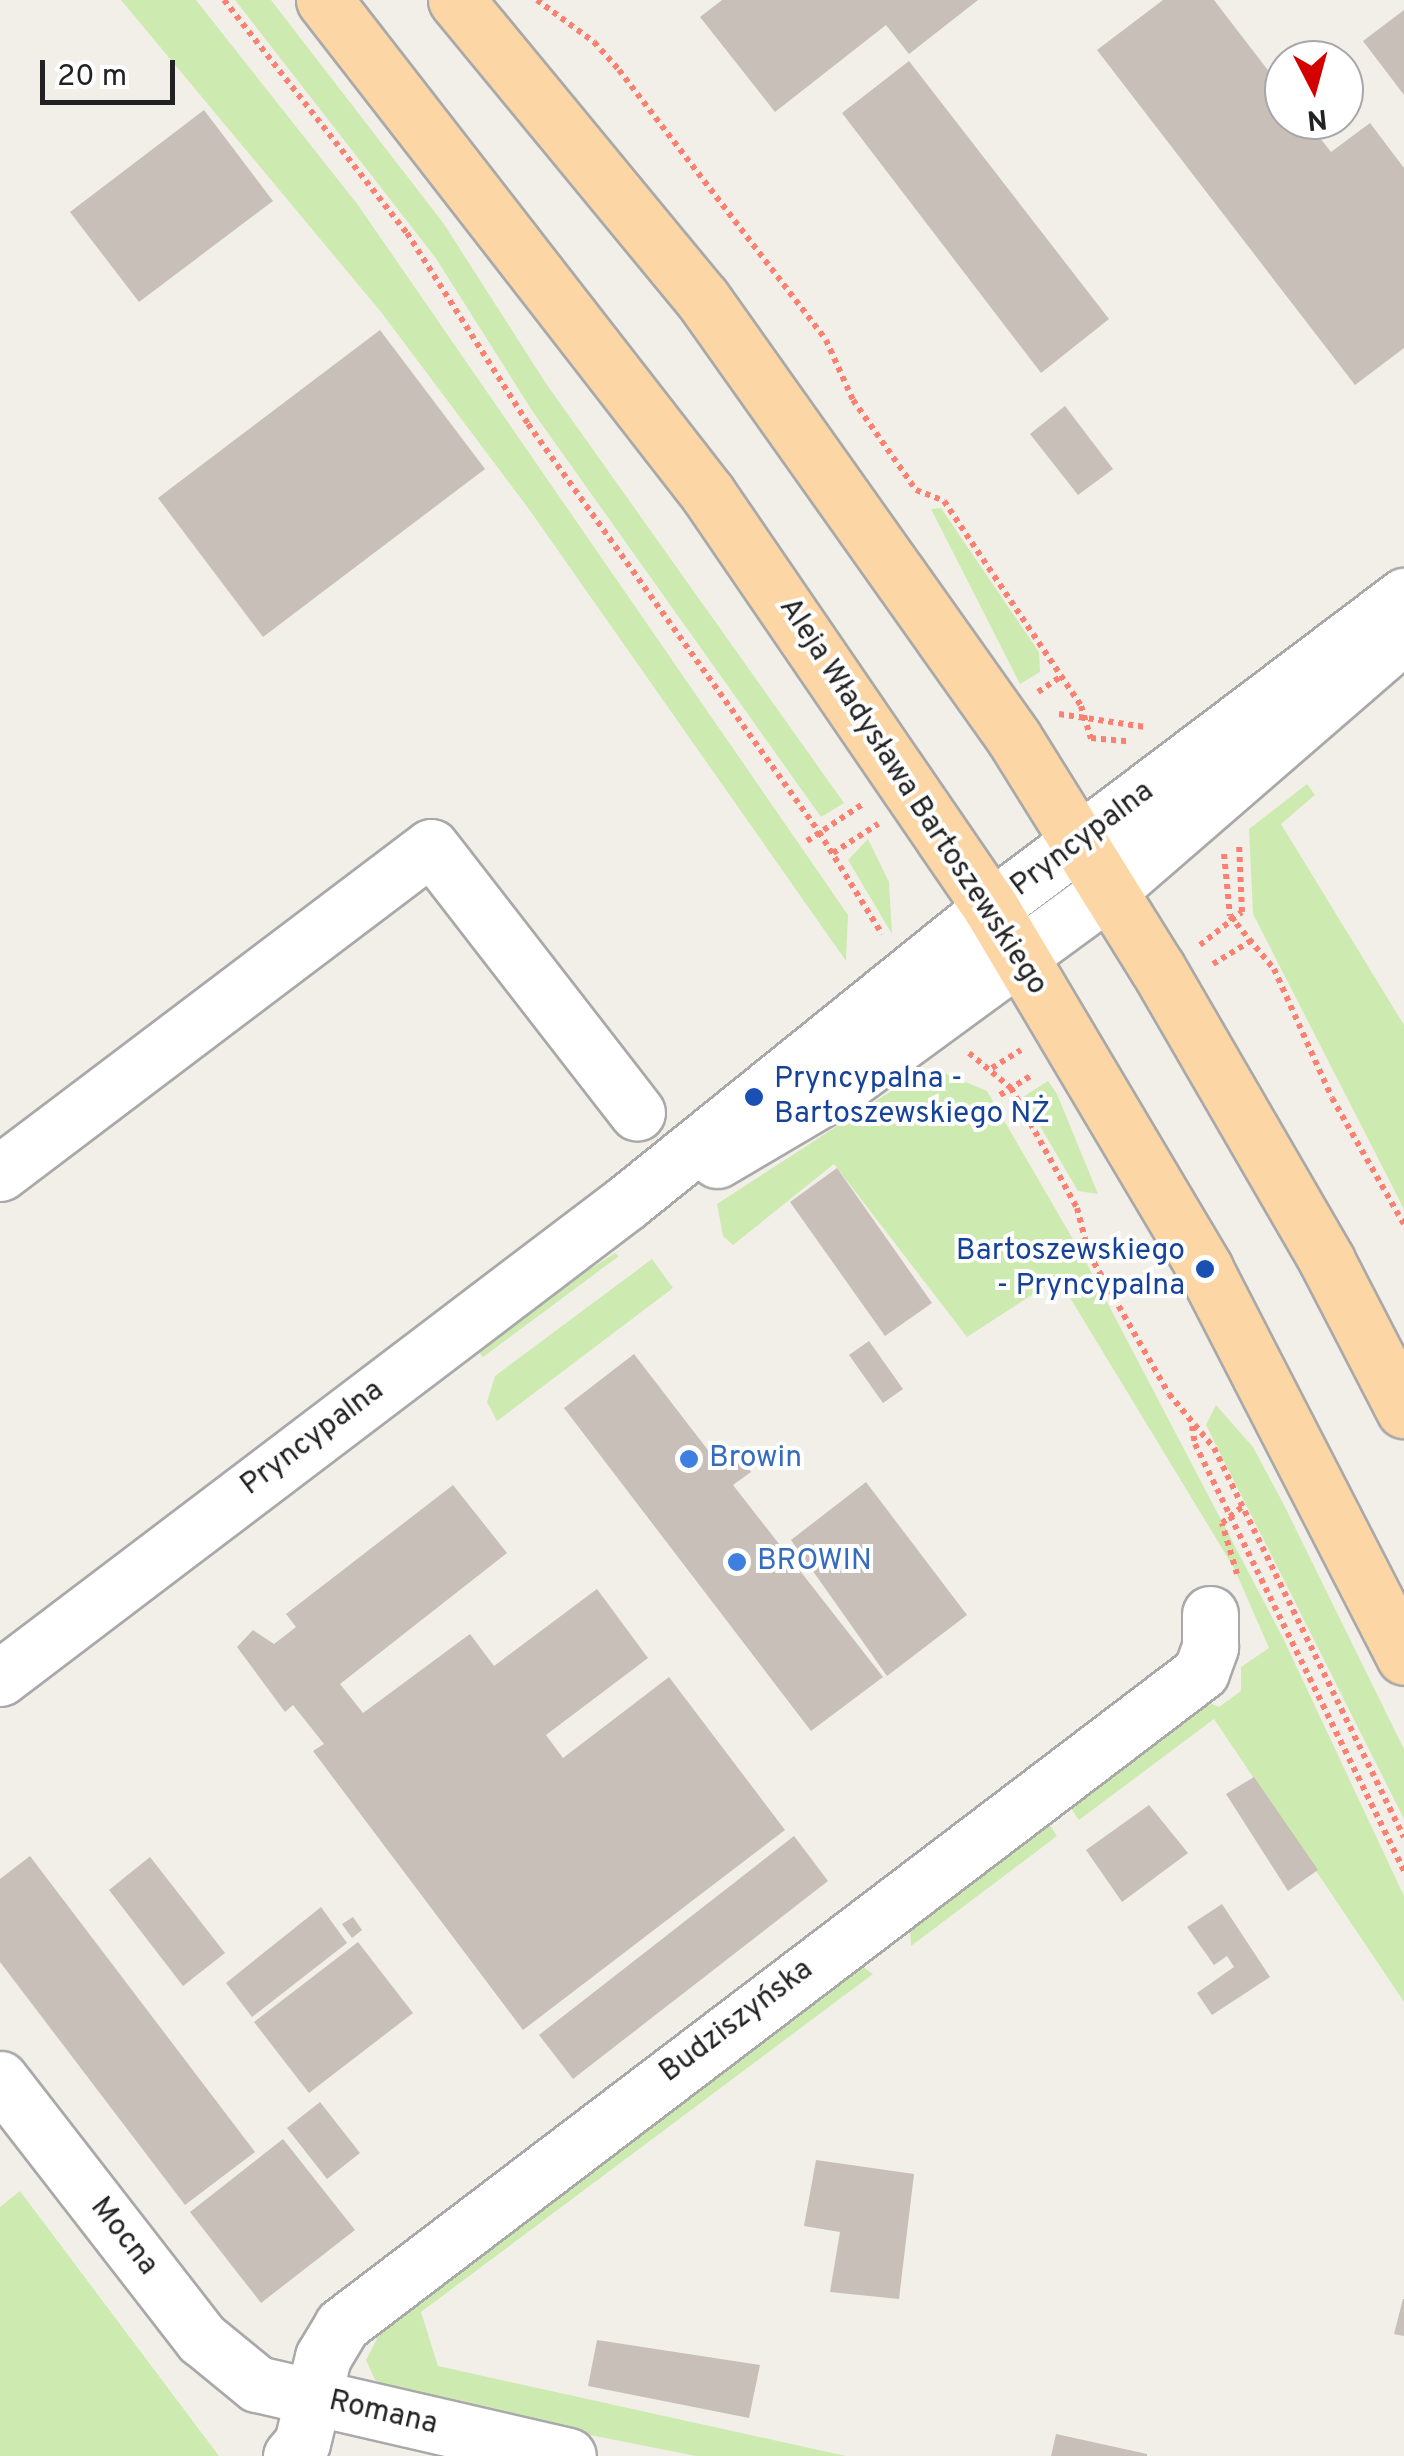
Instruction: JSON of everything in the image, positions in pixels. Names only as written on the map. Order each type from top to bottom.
[{"type":"main road","name":"Aleja Władysława Bartoszewskiego","points":[[324,0],[708,494],[991,908],[1205,1269],[1404,1656]]},
{"type":"main road","points":[[456,0],[702,298],[999,716],[1328,1261],[1404,1410]]},
{"type":"street","name":"Pryncypalna","points":[[927,994],[991,908],[1404,596]]},
{"type":"street","name":"Pryncypalna","points":[[0,1678],[628,1202],[708,1132],[927,994],[1018,954],[1107,892],[1404,636]]},
{"type":"street","points":[[0,1173],[431,847],[637,1114]]},
{"type":"street","name":"Budziszyńska","points":[[291,2456],[302,2443],[310,2397],[342,2325],[1200,1672],[1210,1647],[1210,1614]]},
{"type":"street","name":"Mocna","points":[[0,2079],[202,2338],[257,2384]]},
{"type":"street","name":"Romana","points":[[257,2384],[568,2456]]},
{"type":"path","points":[[224,0],[408,234],[528,424],[643,578],[966,1050],[1011,1088],[1078,1208],[1089,1254],[1168,1394],[1214,1448],[1404,1837]]},
{"type":"path","points":[[538,0],[594,42],[619,70],[826,340],[863,415],[916,490],[944,501],[1086,718]]},
{"type":"path","points":[[1236,920],[1274,969],[1332,1098],[1404,1224]]},
{"type":"path","points":[[1192,1422],[1195,1444],[1404,1871]]},
{"type":"path","points":[[1210,1614],[1240,1569],[1222,1537],[1230,1515],[1243,1506]]},
{"type":"green space","points":[[121,0],[196,0],[358,205],[848,915],[846,961],[531,512],[381,312]]},
{"type":"green space","points":[[235,0],[271,0],[444,224],[545,382],[844,803],[821,817],[533,412],[435,257]]},
{"type":"green space","points":[[941,508],[1039,652],[1040,672],[1020,684],[931,509]]},
{"type":"green space","points":[[1307,784],[1315,795],[1281,824],[1404,1025],[1404,1209],[1253,914],[1249,829]]},
{"type":"green space","points":[[868,839],[889,882],[892,934],[848,860]]},
{"type":"green space","points":[[942,1072],[987,1091],[1085,1260],[1284,1640],[1404,1896],[1404,2002],[1214,1719],[1079,1820],[1065,1800],[1205,1701],[1219,1707],[1241,1691],[1241,1667],[1269,1648],[1234,1568],[1058,1278],[967,1337],[834,1164],[733,1245],[723,1236],[717,1204],[916,1075]]},
{"type":"green space","points":[[1048,1081],[1098,1194],[1078,1191],[1023,1097]]},
{"type":"green space","points":[[615,1253],[619,1256],[483,1357],[473,1345]]},
{"type":"green space","points":[[652,1259],[673,1288],[497,1421],[487,1402],[495,1376]]},
{"type":"green space","points":[[1216,1405],[1253,1447],[1404,1749],[1404,1819],[1206,1425]]},
{"type":"green space","points":[[1045,1818],[1057,1836],[911,1946],[910,1927]]},
{"type":"green space","points":[[860,1965],[873,1974],[421,2312],[438,2366],[846,2456],[696,2456],[408,2399],[375,2380],[366,2360],[386,2321]]},
{"type":"green space","points":[[20,2191],[219,2456],[0,2456],[0,2207]]},
{"type":"building","points":[[722,0],[978,0],[909,54],[886,25],[775,112],[700,17]]},
{"type":"building","points":[[1163,0],[1214,0],[1264,65],[1264,140],[1322,140],[1331,152],[1347,140],[1364,140],[1364,127],[1370,123],[1404,168],[1404,348],[1355,385],[1097,50]]},
{"type":"building","points":[[1404,10],[1404,95],[1364,42]]},
{"type":"building","points":[[909,61],[1109,319],[1041,373],[842,113]]},
{"type":"building","points":[[204,110],[273,201],[139,302],[70,212]]},
{"type":"building","points":[[380,330],[485,469],[263,637],[158,498]]},
{"type":"building","points":[[1065,406],[1113,469],[1078,495],[1030,434]]},
{"type":"building","points":[[837,1168],[932,1303],[885,1336],[790,1202]]},
{"type":"building","points":[[869,1341],[903,1389],[883,1403],[849,1355]]},
{"type":"building","name":"BROWIN","points":[[634,1354],[714,1458],[731,1446],[751,1472],[733,1485],[883,1677],[811,1731],[564,1408]]},
{"type":"building","points":[[866,1482],[967,1615],[887,1676],[791,1540]]},
{"type":"building","points":[[453,1485],[507,1553],[340,1684],[363,1713],[470,1634],[494,1666],[597,1589],[648,1658],[546,1735],[563,1758],[669,1677],[785,1830],[523,2030],[313,1751],[324,1744],[293,1705],[285,1712],[237,1647],[253,1630],[274,1644],[296,1627],[286,1614]]},
{"type":"building","points":[[1254,1777],[1318,1870],[1288,1891],[1226,1794]]},
{"type":"building","points":[[1149,1805],[1188,1853],[1122,1902],[1086,1850]]},
{"type":"building","points":[[794,1836],[828,1881],[573,2079],[539,2035]]},
{"type":"building","points":[[30,1856],[255,2152],[185,2205],[0,1962],[0,1879]]},
{"type":"building","points":[[150,1857],[225,1953],[183,1986],[109,1890]]},
{"type":"building","points":[[1222,1904],[1270,1977],[1212,2015],[1197,1993],[1234,1967],[1227,1956],[1214,1965],[1187,1927]]},
{"type":"building","points":[[321,1907],[347,1943],[252,2017],[226,1983]]},
{"type":"building","points":[[353,1917],[362,1930],[352,1938],[342,1924]]},
{"type":"building","points":[[358,1942],[413,2013],[309,2093],[254,2022]]},
{"type":"building","points":[[320,2102],[360,2153],[327,2179],[287,2128]]},
{"type":"building","points":[[283,2139],[355,2230],[261,2303],[190,2212]]},
{"type":"building","points":[[816,2160],[914,2174],[899,2299],[830,2292],[840,2232],[804,2226]]},
{"type":"building","points":[[1404,2299],[1404,2336],[1394,2334]]},
{"type":"building","points":[[597,2340],[760,2365],[749,2418],[588,2386]]},
{"type":"building","points":[[1056,2434],[1147,2454],[1147,2456],[1051,2456]]},
{"type":"place","name":"Pryncypalna - Bartoszewskiego NŻ","points":[[754,1097]]},
{"type":"place","name":"Bartoszewskiego - Pryncypalna","points":[[1205,1269]]},
{"type":"place","name":"Browin","points":[[689,1459]]},
{"type":"place","name":"BROWIN","points":[[737,1562]]}]
